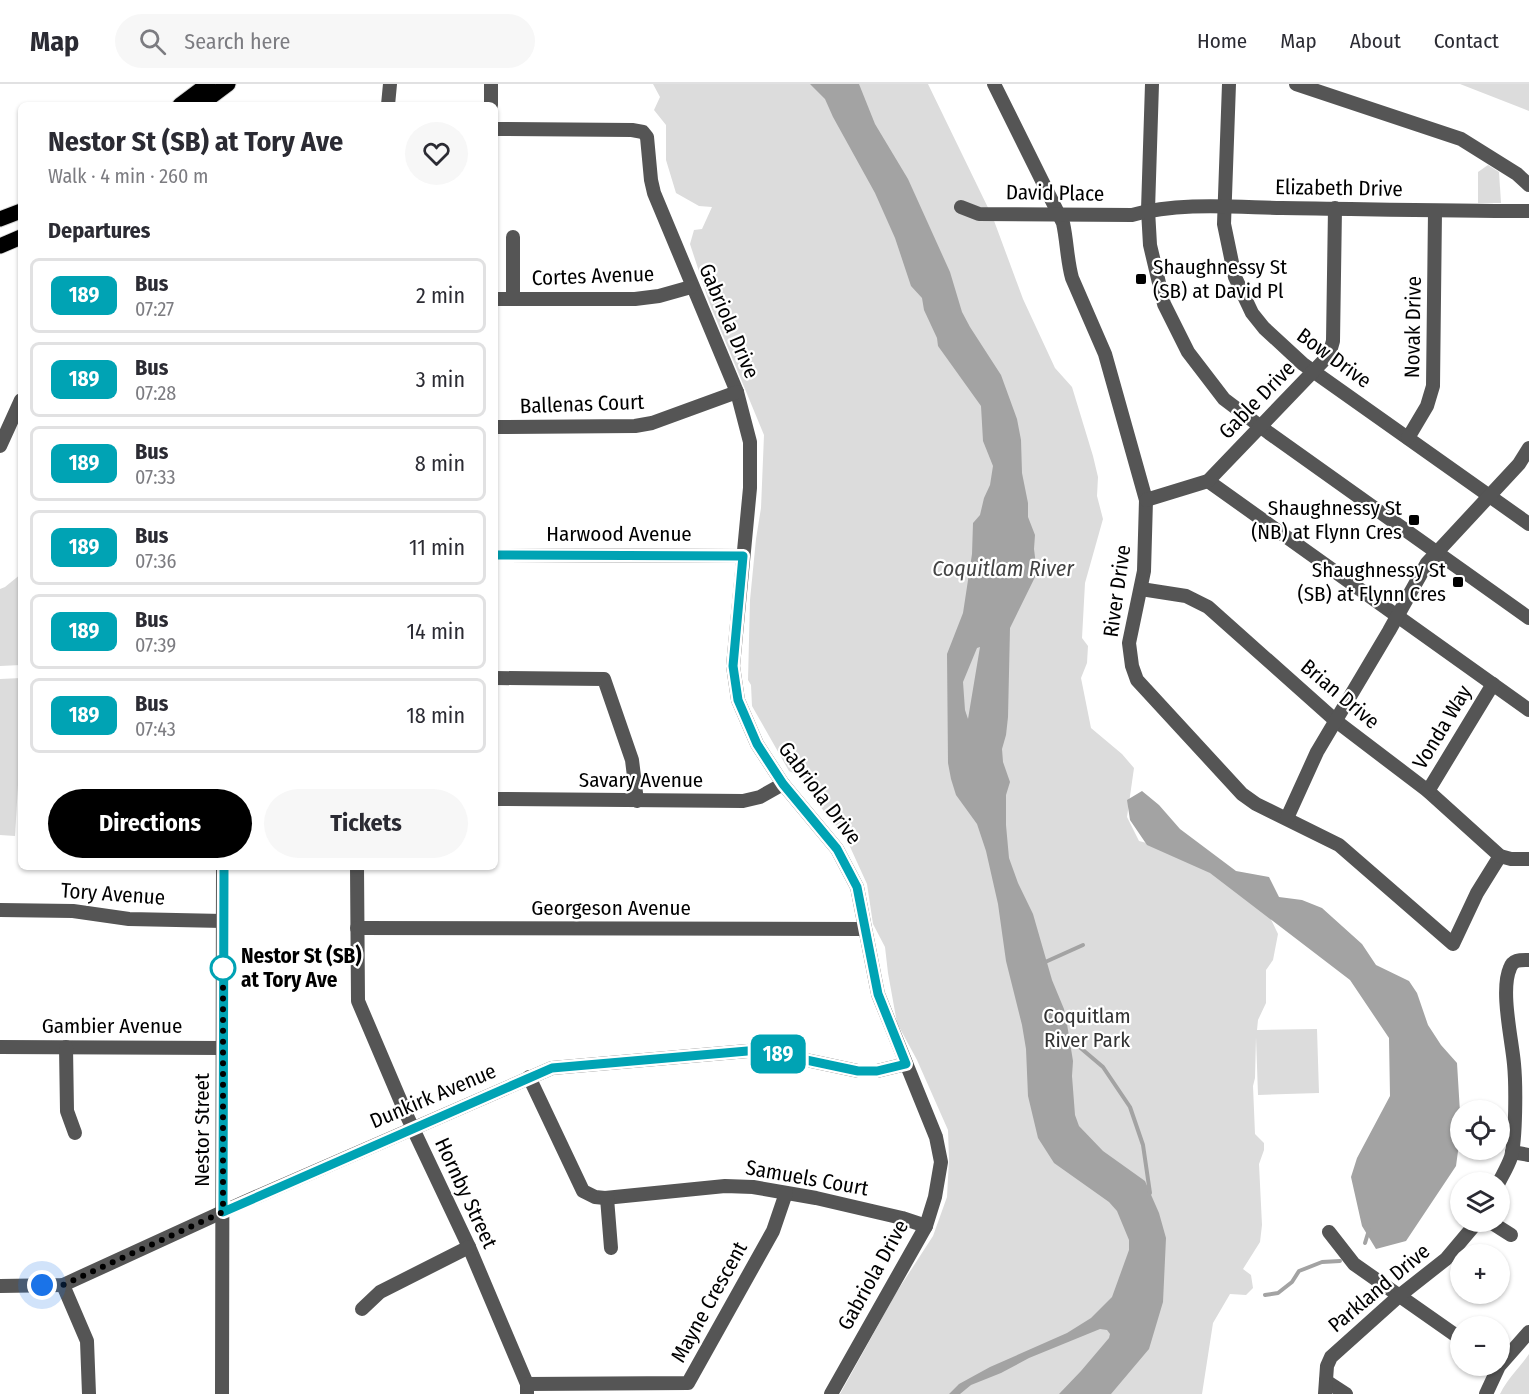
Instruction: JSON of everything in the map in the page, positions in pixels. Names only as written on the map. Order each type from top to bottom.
[{"type":"main road","points":[[184,102],[208,84]]},
{"type":"main road","points":[[204,102],[228,84]]},
{"type":"main road","points":[[0,219],[18,212]]},
{"type":"main road","points":[[0,246],[18,238]]},
{"type":"street","points":[[388,102],[390,84]]},
{"type":"street","points":[[491,84],[491,102]]},
{"type":"street","name":"River Drive","points":[[994,84],[1058,214],[1066,238],[1070,271],[1096,329],[1115,381],[1146,500],[1145,561],[1129,643],[1132,666],[1137,680],[1234,788],[1247,799],[1327,838],[1347,851],[1453,944],[1477,893],[1500,856]]},
{"type":"street","points":[[1152,84],[1148,210],[1152,257],[1164,304],[1188,352],[1224,399],[1529,618]]},
{"type":"street","name":"Bow Drive","points":[[1229,84],[1226,236],[1235,277],[1252,313],[1270,336],[1314,372],[1529,524]]},
{"type":"street","points":[[1296,84],[1461,139],[1517,174],[1529,185]]},
{"type":"street","name":"Gabriola Drive","points":[[498,129],[632,130],[645,134],[648,140],[654,193],[737,392],[749,434],[752,461],[733,666],[734,686],[744,717],[757,744],[783,784],[843,858],[857,887],[878,994],[940,1149],[939,1181],[926,1226],[831,1394]]},
{"type":"street","name":"David Place","points":[[961,207],[979,214],[1132,215],[1148,210]]},
{"type":"street","name":"Elizabeth Drive","points":[[1148,210],[1225,207],[1529,211]]},
{"type":"street","name":"Gable Drive","points":[[1146,500],[1208,481],[1329,355],[1333,341],[1335,208]]},
{"type":"street","name":"Novak Drive","points":[[1408,438],[1427,406],[1433,386],[1435,211]]},
{"type":"street","points":[[513,237],[513,299]]},
{"type":"street","name":"Cortes Avenue","points":[[498,299],[635,299],[659,297],[692,287]]},
{"type":"street","name":"Ballenas Court","points":[[498,427],[635,426],[652,423],[737,392]]},
{"type":"street","points":[[0,446],[18,407]]},
{"type":"street","points":[[1287,818],[1317,752],[1427,563],[1520,464],[1529,448]]},
{"type":"street","points":[[1208,481],[1529,710]]},
{"type":"street","name":"Harwood Avenue","points":[[498,555],[743,556]]},
{"type":"street","name":"Brian Drive","points":[[1141,589],[1186,596],[1208,607],[1336,721],[1428,791],[1500,856]]},
{"type":"street","points":[[498,678],[604,679],[632,760],[637,801]]},
{"type":"street","name":"Vonda Way","points":[[1428,791],[1493,684]]},
{"type":"street","name":"Savary Avenue","points":[[498,800],[743,801],[760,797],[783,784]]},
{"type":"street","points":[[1500,856],[1511,859],[1529,859]]},
{"type":"street","name":"Nestor Street","points":[[222,1394],[224,870]]},
{"type":"street","name":"Hornby Street","points":[[357,870],[358,1001],[413,1128],[469,1247],[527,1389]]},
{"type":"street","name":"Tory Avenue","points":[[0,910],[73,911],[129,919],[224,921]]},
{"type":"street","name":"Georgeson Avenue","points":[[357,928],[865,929]]},
{"type":"street","points":[[1503,1172],[1512,1152],[1522,1067],[1507,1005],[1508,973],[1513,962],[1529,960]]},
{"type":"street","name":"Gambier Avenue","points":[[0,1047],[223,1048]]},
{"type":"street","points":[[66,1047],[66,1110],[75,1133]]},
{"type":"street","name":"Dunkirk Avenue","points":[[0,1286],[63,1285],[544,1071],[562,1067],[759,1050],[858,1071],[877,1071],[906,1064]]},
{"type":"street","name":"Samuels Court","points":[[529,1077],[583,1191],[595,1197],[607,1198],[733,1186],[753,1187],[786,1192],[902,1218],[926,1226]]},
{"type":"street","points":[[1512,1152],[1529,1155]]},
{"type":"street","name":"Mayne Crescent","points":[[527,1389],[688,1383],[773,1231],[786,1192]]},
{"type":"street","points":[[607,1198],[611,1248]]},
{"type":"street","points":[[1329,1232],[1354,1264],[1450,1332]]},
{"type":"street","name":"Parkland Drive","points":[[1325,1387],[1331,1357],[1399,1296],[1446,1259],[1469,1232]]},
{"type":"street","points":[[1506,1232],[1511,1235]]},
{"type":"street","points":[[362,1309],[380,1292],[469,1247]]},
{"type":"street","points":[[63,1285],[87,1341],[89,1394]]},
{"type":"street","points":[[1510,1353],[1529,1332]]},
{"type":"street","points":[[1486,1394],[1494,1376]]},
{"type":"street","points":[[1325,1387],[1346,1394]]},
{"type":"green space","name":"Coquitlam River Park","points":[[653,84],[928,84],[993,218],[1023,299],[1055,368],[1072,387],[1098,477],[1097,496],[1103,519],[1085,583],[1082,638],[1088,646],[1087,663],[1081,678],[1091,728],[1122,754],[1134,768],[1127,817],[1139,841],[1166,848],[1191,860],[1266,909],[1278,934],[1273,960],[1266,970],[1266,1003],[1258,1020],[1257,1030],[1317,1029],[1319,1093],[1258,1095],[1256,1037],[1253,1086],[1255,1134],[1264,1143],[1259,1164],[1262,1225],[1260,1242],[1243,1269],[1251,1275],[1253,1288],[1246,1295],[1230,1294],[1213,1323],[1202,1394],[840,1394],[896,1293],[933,1236],[947,1197],[948,1130],[917,1060],[897,1023],[885,947],[873,924],[867,884],[846,838],[819,805],[820,798],[800,776],[789,771],[752,706],[751,685],[748,680],[750,600],[761,508],[764,435],[709,302],[690,244],[694,230],[702,229],[712,207],[699,206],[676,193],[666,160],[666,125],[654,110],[660,97]]},
{"type":"green space","points":[[1460,84],[1529,84],[1529,111]]},
{"type":"green space","points":[[1488,165],[1499,172],[1501,203],[1478,203],[1478,172]]},
{"type":"green space","points":[[18,576],[18,665],[0,666],[0,589]]},
{"type":"green space","points":[[18,678],[18,786],[15,836],[0,835],[0,679]]},
{"type":"green space","points":[[1529,1354],[1529,1394],[1500,1394],[1507,1382]]},
{"type":"water","name":"Coquitlam River","points":[[810,84],[859,84],[875,124],[908,179],[950,272],[962,312],[1001,375],[1017,419],[1028,517],[1035,535],[1037,573],[1010,628],[1008,717],[1002,749],[1003,762],[1010,782],[1006,795],[1009,858],[1033,914],[1052,980],[1064,1009],[1073,1061],[1075,1115],[1079,1126],[1103,1151],[1145,1181],[1159,1213],[1166,1238],[1163,1302],[1149,1349],[1111,1394],[1059,1394],[1109,1338],[1110,1334],[1107,1330],[1100,1329],[1029,1358],[971,1385],[960,1394],[949,1394],[959,1384],[990,1367],[1067,1333],[1091,1318],[1112,1297],[1129,1250],[1129,1240],[1117,1211],[1109,1202],[1054,1163],[1038,1138],[1028,1096],[1026,1049],[1022,1025],[1006,961],[998,904],[986,851],[977,824],[956,795],[948,763],[947,654],[963,613],[972,554],[973,523],[980,515],[990,485],[993,466],[983,441],[981,406],[938,346],[937,338],[924,310],[922,298],[911,286],[895,238],[875,193],[825,99]],"holes":[[[980,647],[968,719],[963,682],[977,648]]]},
{"type":"water","points":[[1142,791],[1159,805],[1180,829],[1236,871],[1269,877],[1279,897],[1302,900],[1322,908],[1362,944],[1376,965],[1409,981],[1417,993],[1428,1025],[1457,1063],[1459,1100],[1450,1100],[1450,1160],[1457,1160],[1456,1166],[1406,1241],[1376,1249],[1362,1226],[1351,1177],[1357,1158],[1390,1096],[1389,1038],[1350,980],[1210,873],[1147,845],[1130,820],[1127,800]]},
{"type":"waterway","points":[[1043,963],[1083,945]]},
{"type":"waterway","points":[[1066,1039],[1070,1039],[1103,1067],[1130,1107],[1143,1145],[1150,1193]]},
{"type":"waterway","points":[[1365,1243],[1369,1230]]},
{"type":"waterway","points":[[1265,1295],[1278,1293],[1292,1282],[1299,1271],[1322,1262],[1340,1261]]},
{"type":"bus line","name":"189","points":[[224,870],[223,1212],[552,1068],[759,1050],[858,1071],[877,1071],[906,1064],[878,994],[857,887],[837,849],[783,784],[757,744],[738,700],[734,686],[733,666],[743,556],[498,555]]},
{"type":"place","name":"Shaughnessy St (SB) at David Pl","points":[[1141,279]]},
{"type":"place","name":"Shaughnessy St (NB) at Flynn Cres","points":[[1414,520]]},
{"type":"place","name":"Shaughnessy St (SB) at Flynn Cres","points":[[1458,582]]},
{"type":"place","name":"Nestor St (SB) at Tory Ave","points":[[223,968]]},
{"type":"route","points":[[42,1285],[63,1285],[223,1212],[223,963],[223,968]]}]
